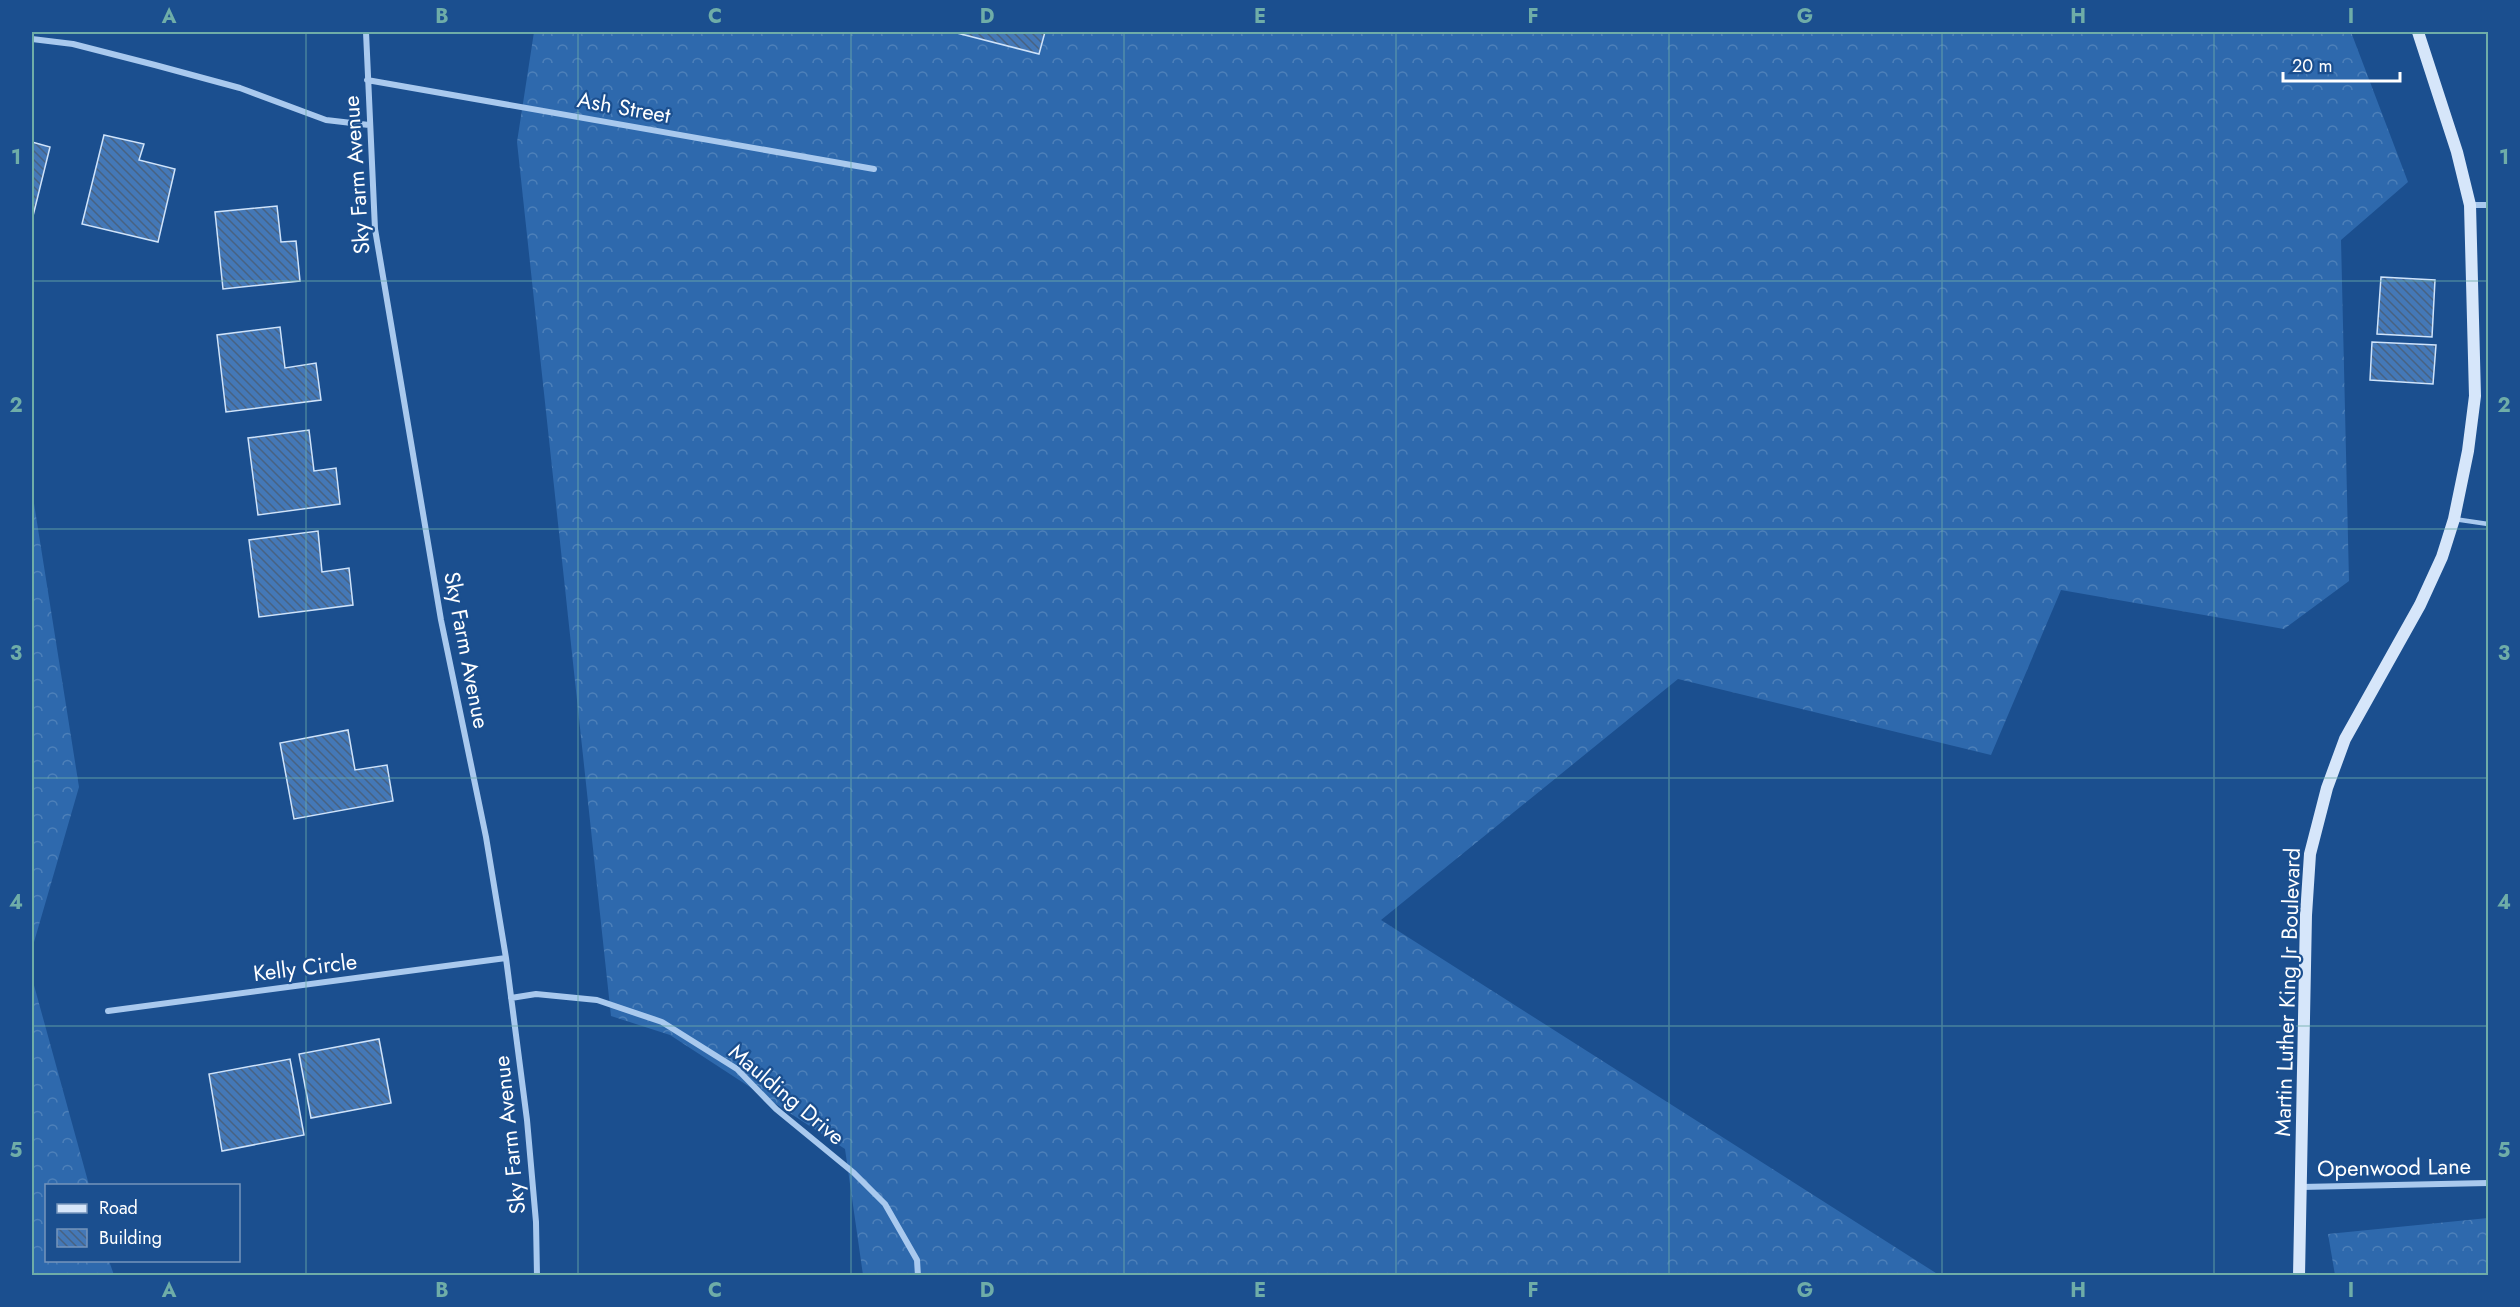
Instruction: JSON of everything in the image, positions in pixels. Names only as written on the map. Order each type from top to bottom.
[{"type":"street","name":"Sky Farm Avenue","points":[[366,32],[375,230],[441,620],[486,837],[506,958],[527,1120],[536,1222],[537,1275]]},
{"type":"street","name":"Martin Luther King Jr Boulevard","points":[[2299,1275],[2306,915],[2310,854],[2326,788],[2345,739],[2420,605],[2442,556],[2454,519],[2468,451],[2475,396],[2470,206],[2457,152],[2418,32]]},
{"type":"street","points":[[32,39],[73,44],[155,64],[240,88],[326,120],[369,126]]},
{"type":"street","name":"Ash Street","points":[[367,80],[874,169]]},
{"type":"street","points":[[2470,206],[2488,205]]},
{"type":"street","name":"Kelly Circle","points":[[108,1011],[506,958]]},
{"type":"street","name":"Maulding Drive","points":[[511,998],[536,994],[597,1000],[662,1022],[736,1069],[776,1109],[854,1173],[885,1204],[917,1260],[918,1275]]},
{"type":"street","name":"Openwood Lane","points":[[2301,1187],[2488,1184]]},
{"type":"lane","points":[[2454,519],[2488,524]]},
{"type":"green space","points":[[534,32],[2351,32],[2408,182],[2341,240],[2349,581],[2284,629],[2061,590],[1991,755],[1678,679],[1381,920],[1939,1275],[863,1275],[845,1149],[670,1035],[611,1016],[517,142]]},
{"type":"green space","points":[[32,491],[79,787],[32,949]]},
{"type":"green space","points":[[32,978],[89,1184],[45,1184],[45,1262],[109,1262],[114,1275],[32,1275]]},
{"type":"green space","points":[[2488,1218],[2488,1275],[2335,1275],[2328,1234]]},
{"type":"building","points":[[953,32],[1045,32],[1039,54]]},
{"type":"building","points":[[104,135],[144,144],[139,160],[175,169],[158,242],[82,224]]},
{"type":"building","points":[[32,142],[50,147],[32,220]]},
{"type":"building","points":[[277,206],[281,242],[296,241],[300,281],[223,289],[215,212]]},
{"type":"building","points":[[2381,277],[2435,280],[2432,337],[2377,334]]},
{"type":"building","points":[[280,327],[285,368],[316,363],[321,400],[226,412],[217,335]]},
{"type":"building","points":[[2372,342],[2436,345],[2433,384],[2370,380]]},
{"type":"building","points":[[309,430],[314,471],[336,468],[340,504],[258,515],[248,438]]},
{"type":"building","points":[[318,531],[322,572],[349,568],[353,605],[259,617],[249,540]]},
{"type":"building","points":[[348,730],[355,770],[387,765],[393,801],[294,819],[280,743]]},
{"type":"building","points":[[379,1039],[391,1103],[311,1118],[299,1054]]},
{"type":"building","points":[[290,1059],[304,1135],[222,1151],[209,1074]]}]
